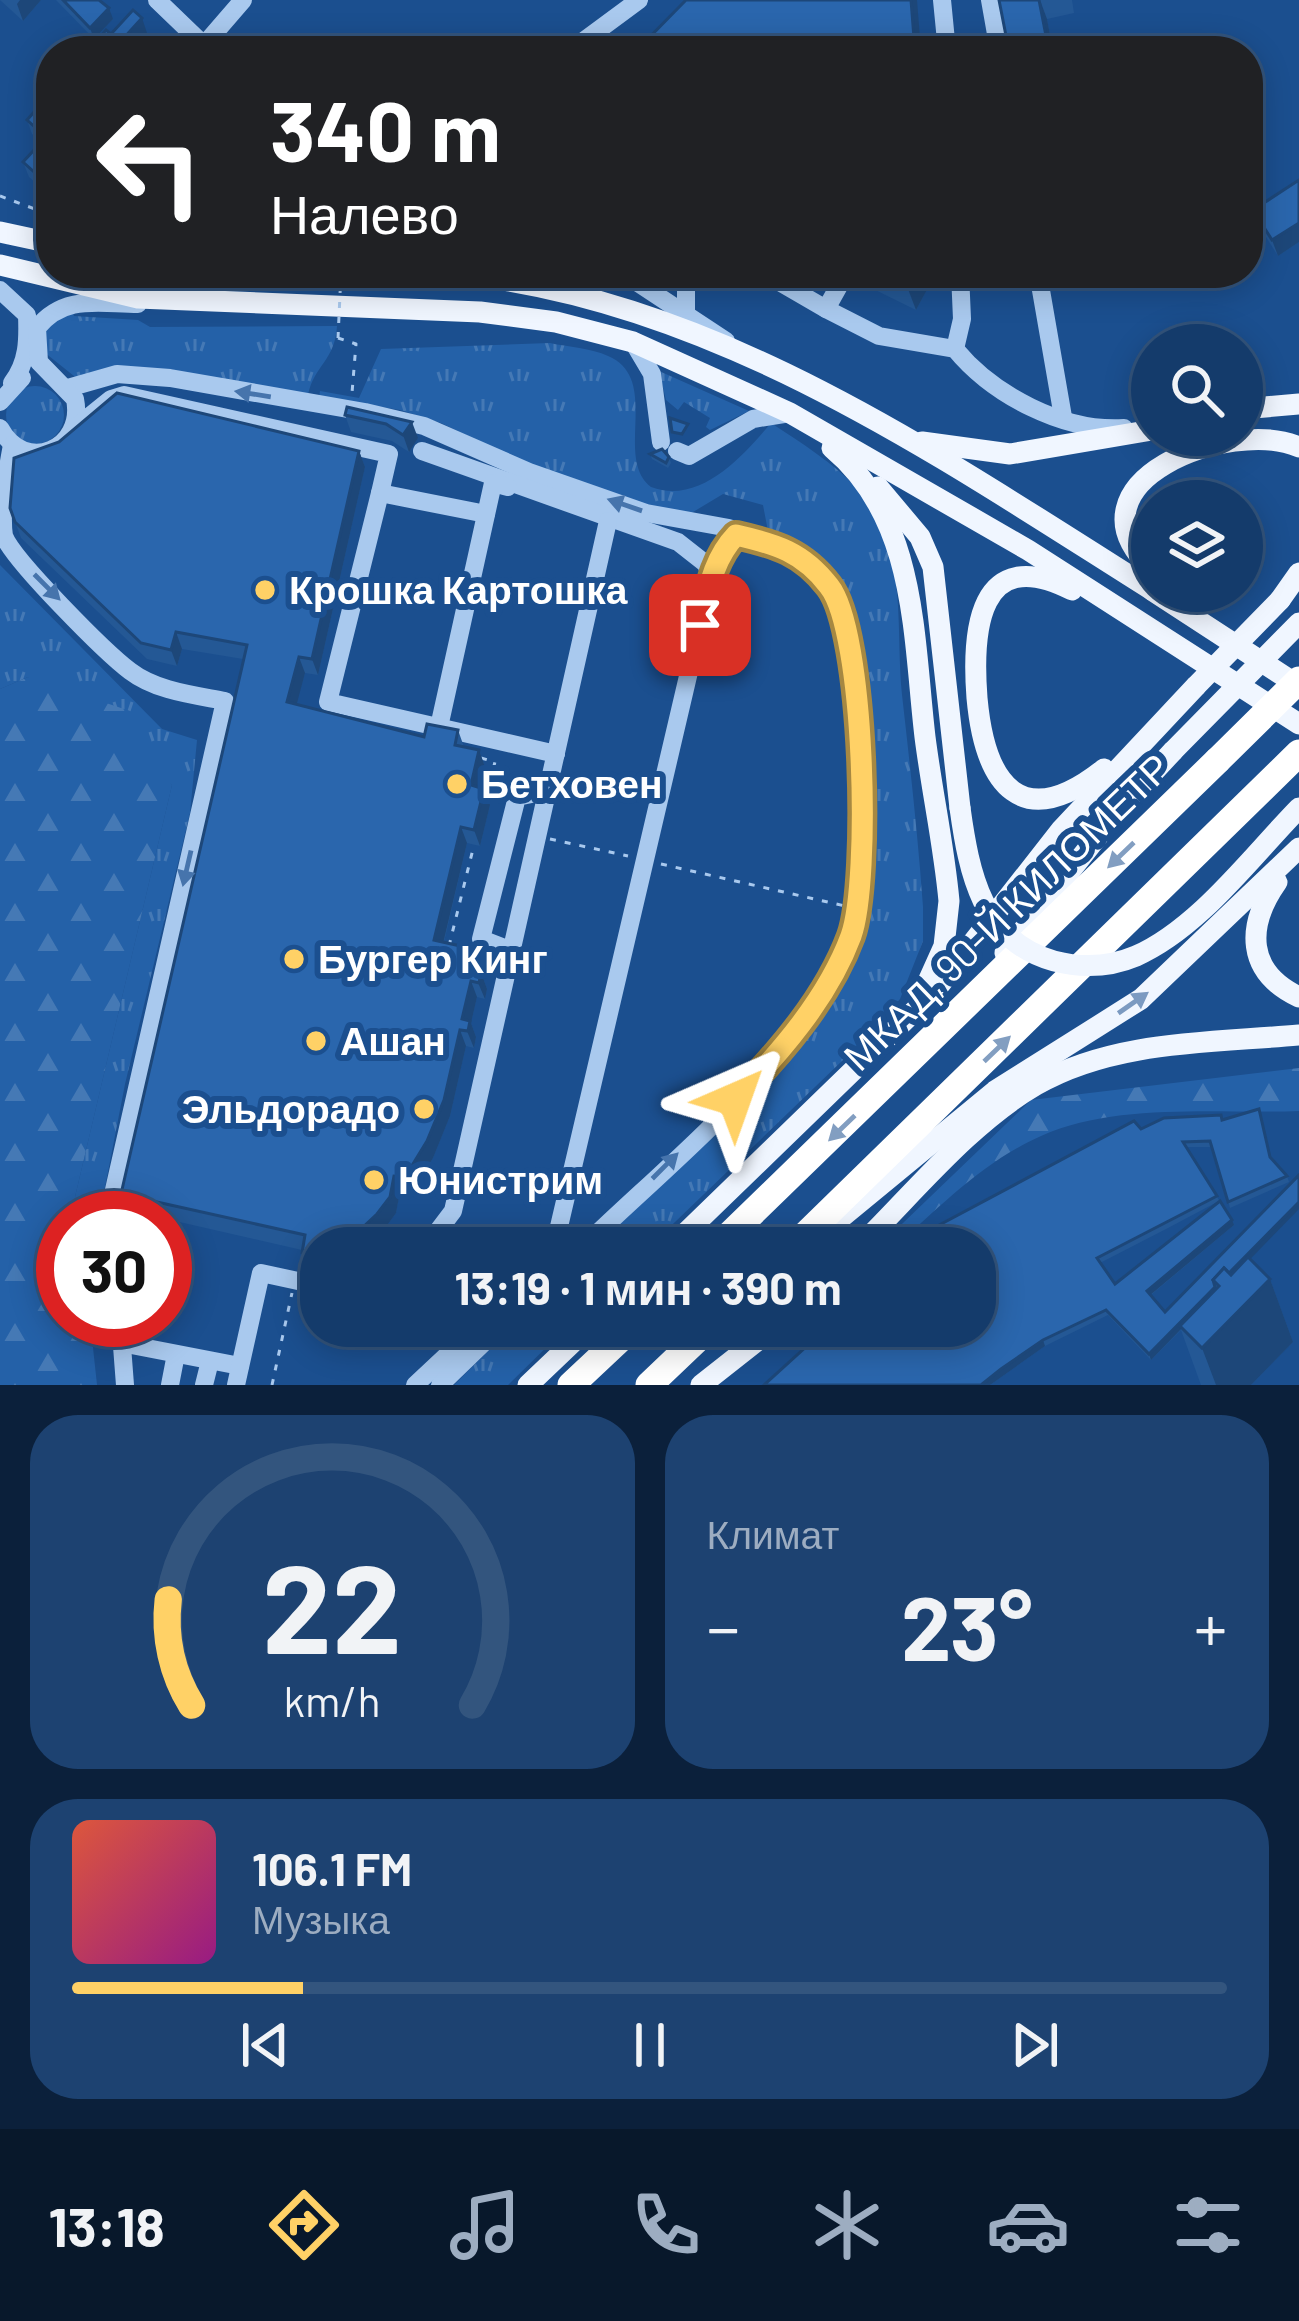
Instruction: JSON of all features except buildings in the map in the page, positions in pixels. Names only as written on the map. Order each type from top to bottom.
[{"type":"highway","name":"МКАД, 90-Й КИЛОМЕТР","points":[[738,1227],[1299,683]]},
{"type":"highway","points":[[814,1227],[1299,752]]},
{"type":"highway","points":[[571,1385],[612,1347]]},
{"type":"highway","points":[[649,1385],[689,1347]]},
{"type":"main road","points":[[0,232],[36,240]]},
{"type":"main road","points":[[0,265],[36,274]]},
{"type":"main road","points":[[96,288],[138,298],[481,312],[556,322],[633,342],[790,413],[1190,651],[1299,724]]},
{"type":"main road","points":[[557,288],[744,354],[869,420],[1131,578]]},
{"type":"main road","points":[[1263,407],[1299,404]]},
{"type":"main road","points":[[790,413],[904,514],[933,567],[959,808],[973,881],[988,915],[1009,938],[1035,956],[1104,965],[1136,956],[1173,933],[1299,808]]},
{"type":"main road","points":[[869,420],[926,443],[980,454],[1067,448],[1131,432]]},
{"type":"main road","points":[[1143,480],[1176,455],[1261,439],[1299,447]]},
{"type":"main road","points":[[848,460],[874,493],[904,567],[949,901],[937,966],[886,1038]]},
{"type":"main road","points":[[1131,502],[1131,537]]},
{"type":"main road","points":[[692,1227],[959,963],[1061,830],[1298,577]]},
{"type":"main road","points":[[1150,733],[1064,794],[1044,800],[1002,784],[988,763],[980,734],[973,644],[985,601],[1014,580],[1054,582],[1190,651]]},
{"type":"main road","points":[[1187,612],[1299,683]]},
{"type":"main road","points":[[1198,612],[1219,632]]},
{"type":"main road","points":[[951,1022],[1121,807],[1299,623]]},
{"type":"main road","points":[[1299,850],[1264,900],[1253,936],[1268,977],[1299,998]]},
{"type":"main road","points":[[830,1227],[995,1091],[1170,975],[1299,850]]},
{"type":"main road","points":[[880,1227],[1001,1111],[1068,1070],[1143,1049],[1299,1035]]},
{"type":"main road","points":[[528,1385],[568,1347]]},
{"type":"main road","points":[[701,1385],[749,1347]]},
{"type":"street","points":[[157,0],[192,36]]},
{"type":"street","points":[[214,36],[243,0]]},
{"type":"street","points":[[590,36],[639,0]]},
{"type":"street","points":[[942,0],[946,36]]},
{"type":"street","points":[[990,0],[996,36]]},
{"type":"street","points":[[648,288],[744,354]]},
{"type":"street","points":[[686,288],[686,312]]},
{"type":"street","points":[[790,288],[879,336],[955,349],[992,387],[1100,429],[1131,428]]},
{"type":"street","points":[[826,309],[837,288]]},
{"type":"street","points":[[955,349],[962,319],[960,288]]},
{"type":"street","points":[[1041,288],[1063,416]]},
{"type":"street","points":[[0,290],[27,314],[28,340],[22,370],[0,402]]},
{"type":"street","points":[[78,434],[78,413],[62,383],[39,362],[34,341],[50,311],[70,302],[221,303]]},
{"type":"street","points":[[633,342],[652,374],[669,447],[689,456],[753,419],[790,413]]},
{"type":"street","points":[[12,383],[27,375],[62,383],[117,374],[314,403],[424,426],[608,521],[677,542],[706,565],[711,578]]},
{"type":"street","points":[[6,436],[24,452],[54,451],[78,434],[111,399],[124,395],[389,454],[328,702],[556,754]]},
{"type":"street","points":[[6,436],[4,536],[23,563],[131,672],[172,691],[225,701],[114,1191]]},
{"type":"street","points":[[424,447],[526,481],[729,528],[736,535],[786,547],[832,589],[842,610],[857,726],[858,909],[823,990],[784,1045],[603,1227]]},
{"type":"street","points":[[439,727],[493,483],[526,481]]},
{"type":"street","points":[[380,493],[486,514]]},
{"type":"street","points":[[441,1227],[453,1211],[608,521]]},
{"type":"street","points":[[559,1227],[711,578],[723,548],[736,535]]},
{"type":"street","points":[[512,950],[481,940],[517,797],[541,792],[550,784]]},
{"type":"street","points":[[142,1347],[210,1360],[238,1376],[261,1273],[300,1282]]},
{"type":"street","points":[[122,1347],[125,1385]]},
{"type":"street","points":[[415,1385],[456,1347]]},
{"type":"street","points":[[440,1385],[479,1347]]},
{"type":"street","points":[[170,1385],[176,1354]]},
{"type":"street","points":[[204,1385],[210,1360]]},
{"type":"path","points":[[0,196],[36,209]]},
{"type":"path","points":[[335,391],[354,393],[356,344],[338,338],[340,288]]},
{"type":"path","points":[[464,754],[495,762],[483,803]]},
{"type":"path","points":[[538,836],[858,909]]},
{"type":"path","points":[[448,952],[474,845]]},
{"type":"path","points":[[272,1385],[295,1281]]},
{"type":"green space","points":[[72,309],[74,316],[138,320],[150,327],[337,326],[308,395],[79,380],[44,352],[44,330]]},
{"type":"green space","points":[[550,343],[601,353],[624,367],[632,382],[636,458],[640,474],[651,487],[669,491],[703,484],[733,463],[771,423],[849,480],[875,512],[886,536],[897,588],[923,941],[900,999],[870,1034],[670,1227],[613,1227],[833,981],[870,908],[873,827],[844,602],[787,541],[768,531],[763,505],[723,494],[688,515],[674,515],[529,465],[441,423],[400,410],[319,397],[320,391],[359,398],[381,349]]},
{"type":"green space","points":[[659,371],[749,411],[710,430],[706,427],[710,418],[684,402],[678,410],[666,400]]},
{"type":"green space","points":[[35,386],[56,394],[64,415],[56,436],[35,444],[14,436],[6,415],[14,394]]},
{"type":"green space","points":[[0,565],[162,729],[197,740],[190,813],[104,1191],[76,1191],[172,785],[28,677],[0,689]]},
{"type":"green space","points":[[28,677],[130,711],[144,722],[129,739],[172,785],[76,1191],[36,1191],[36,1347],[93,1347],[97,1385],[0,1385],[0,689]]},
{"type":"green space","points":[[1299,1068],[1299,1111],[1135,1114],[1071,1125],[1000,1158],[917,1227],[899,1227],[1031,1100]]},
{"type":"green space","points":[[492,1347],[547,1347],[508,1385],[454,1385]]},
{"type":"place","name":"Крошка Картошка","points":[[265,590]]},
{"type":"place","name":"Бетховен","points":[[457,784]]},
{"type":"place","name":"Бургер Кинг","points":[[294,959]]},
{"type":"place","name":"Ашан","points":[[316,1041]]},
{"type":"place","name":"Эльдорадо","points":[[424,1109]]},
{"type":"place","name":"Юнистрим","points":[[374,1180]]},
{"type":"route","points":[[700,625],[723,548],[736,535],[786,547],[832,589],[842,610],[857,726],[861,888],[850,937],[823,990],[784,1045],[735,1099]]}]
